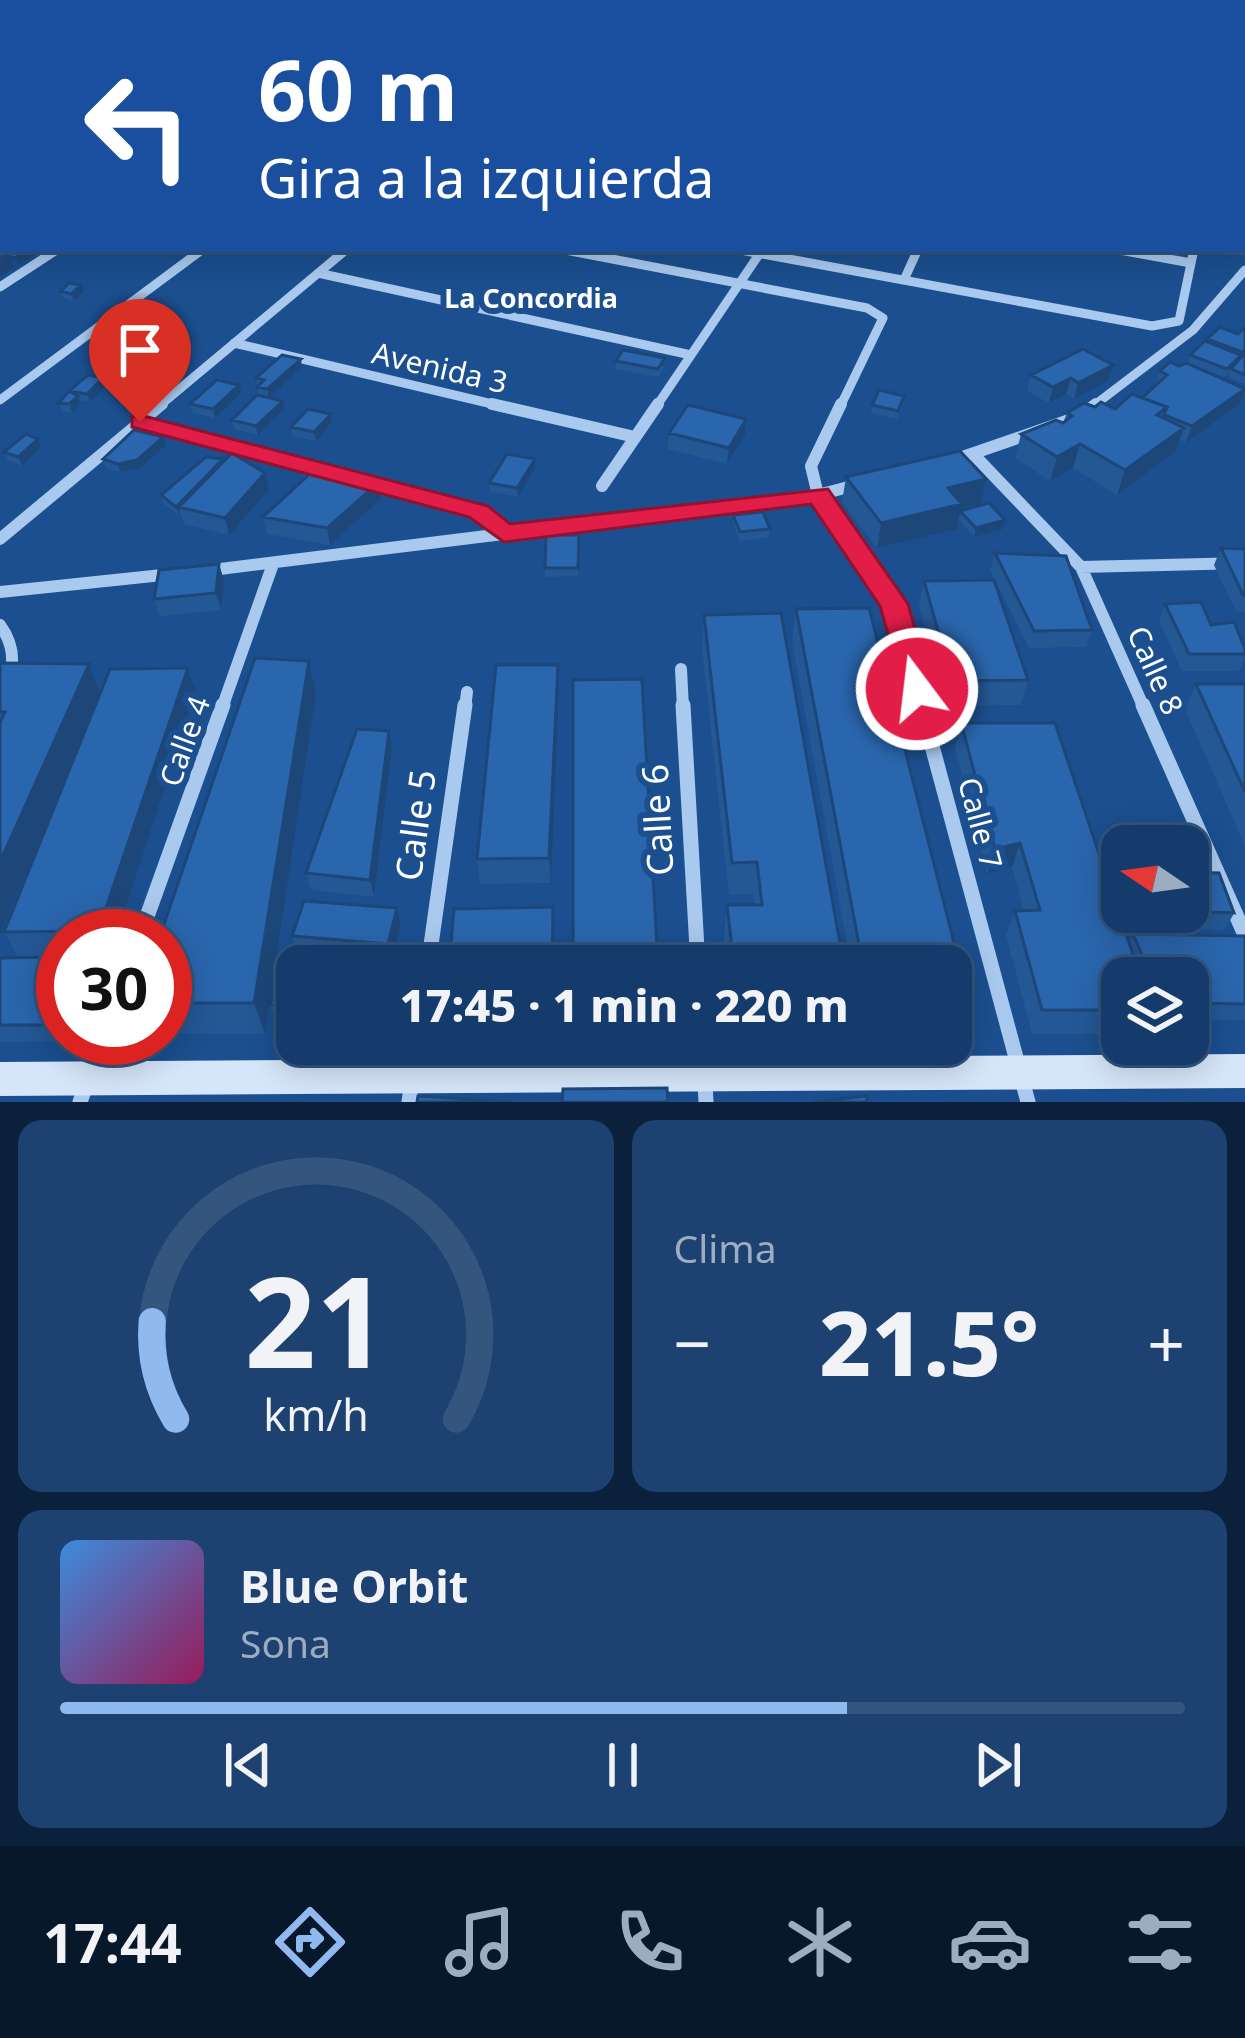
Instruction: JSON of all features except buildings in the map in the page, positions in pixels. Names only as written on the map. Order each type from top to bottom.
[{"type":"street","points":[[0,286],[53,252]]},
{"type":"street","points":[[0,400],[199,252]]},
{"type":"street","points":[[0,539],[343,252]]},
{"type":"street","points":[[576,252],[878,311],[883,318],[811,466],[818,495]]},
{"type":"street","points":[[602,485],[760,252]]},
{"type":"street","points":[[766,252],[1153,326],[1179,321],[1193,252]]},
{"type":"street","points":[[904,280],[917,252]]},
{"type":"street","points":[[1130,252],[1191,263]]},
{"type":"street","points":[[929,466],[974,455],[1078,417],[1193,330],[1245,270]]},
{"type":"street","points":[[318,273],[691,355]]},
{"type":"street","name":"Avenida 3","points":[[234,344],[635,437]]},
{"type":"street","points":[[140,422],[478,512],[504,534]]},
{"type":"street","name":"Calle 8","points":[[974,455],[1081,567],[1245,935]]},
{"type":"street","points":[[0,592],[273,564],[818,495],[863,483]]},
{"type":"street","name":"Calle 7","points":[[818,495],[894,604],[1025,1087]]},
{"type":"street","points":[[1081,567],[1245,563]]},
{"type":"street","name":"Calle 4","points":[[150,909],[273,564]]},
{"type":"street","points":[[0,625],[13,650],[15,672],[0,701]]},
{"type":"street","name":"Calle 6","points":[[681,669],[697,945]]},
{"type":"street","name":"Calle 5","points":[[431,945],[467,692]]},
{"type":"street","points":[[0,1079],[84,1090],[413,1074],[705,1074],[1025,1087],[1245,1071]]},
{"type":"district","name":"La Concordia","points":[[531,297]]},
{"type":"route","points":[[140,422],[478,512],[504,534],[818,495],[894,604],[917,689]]}]
